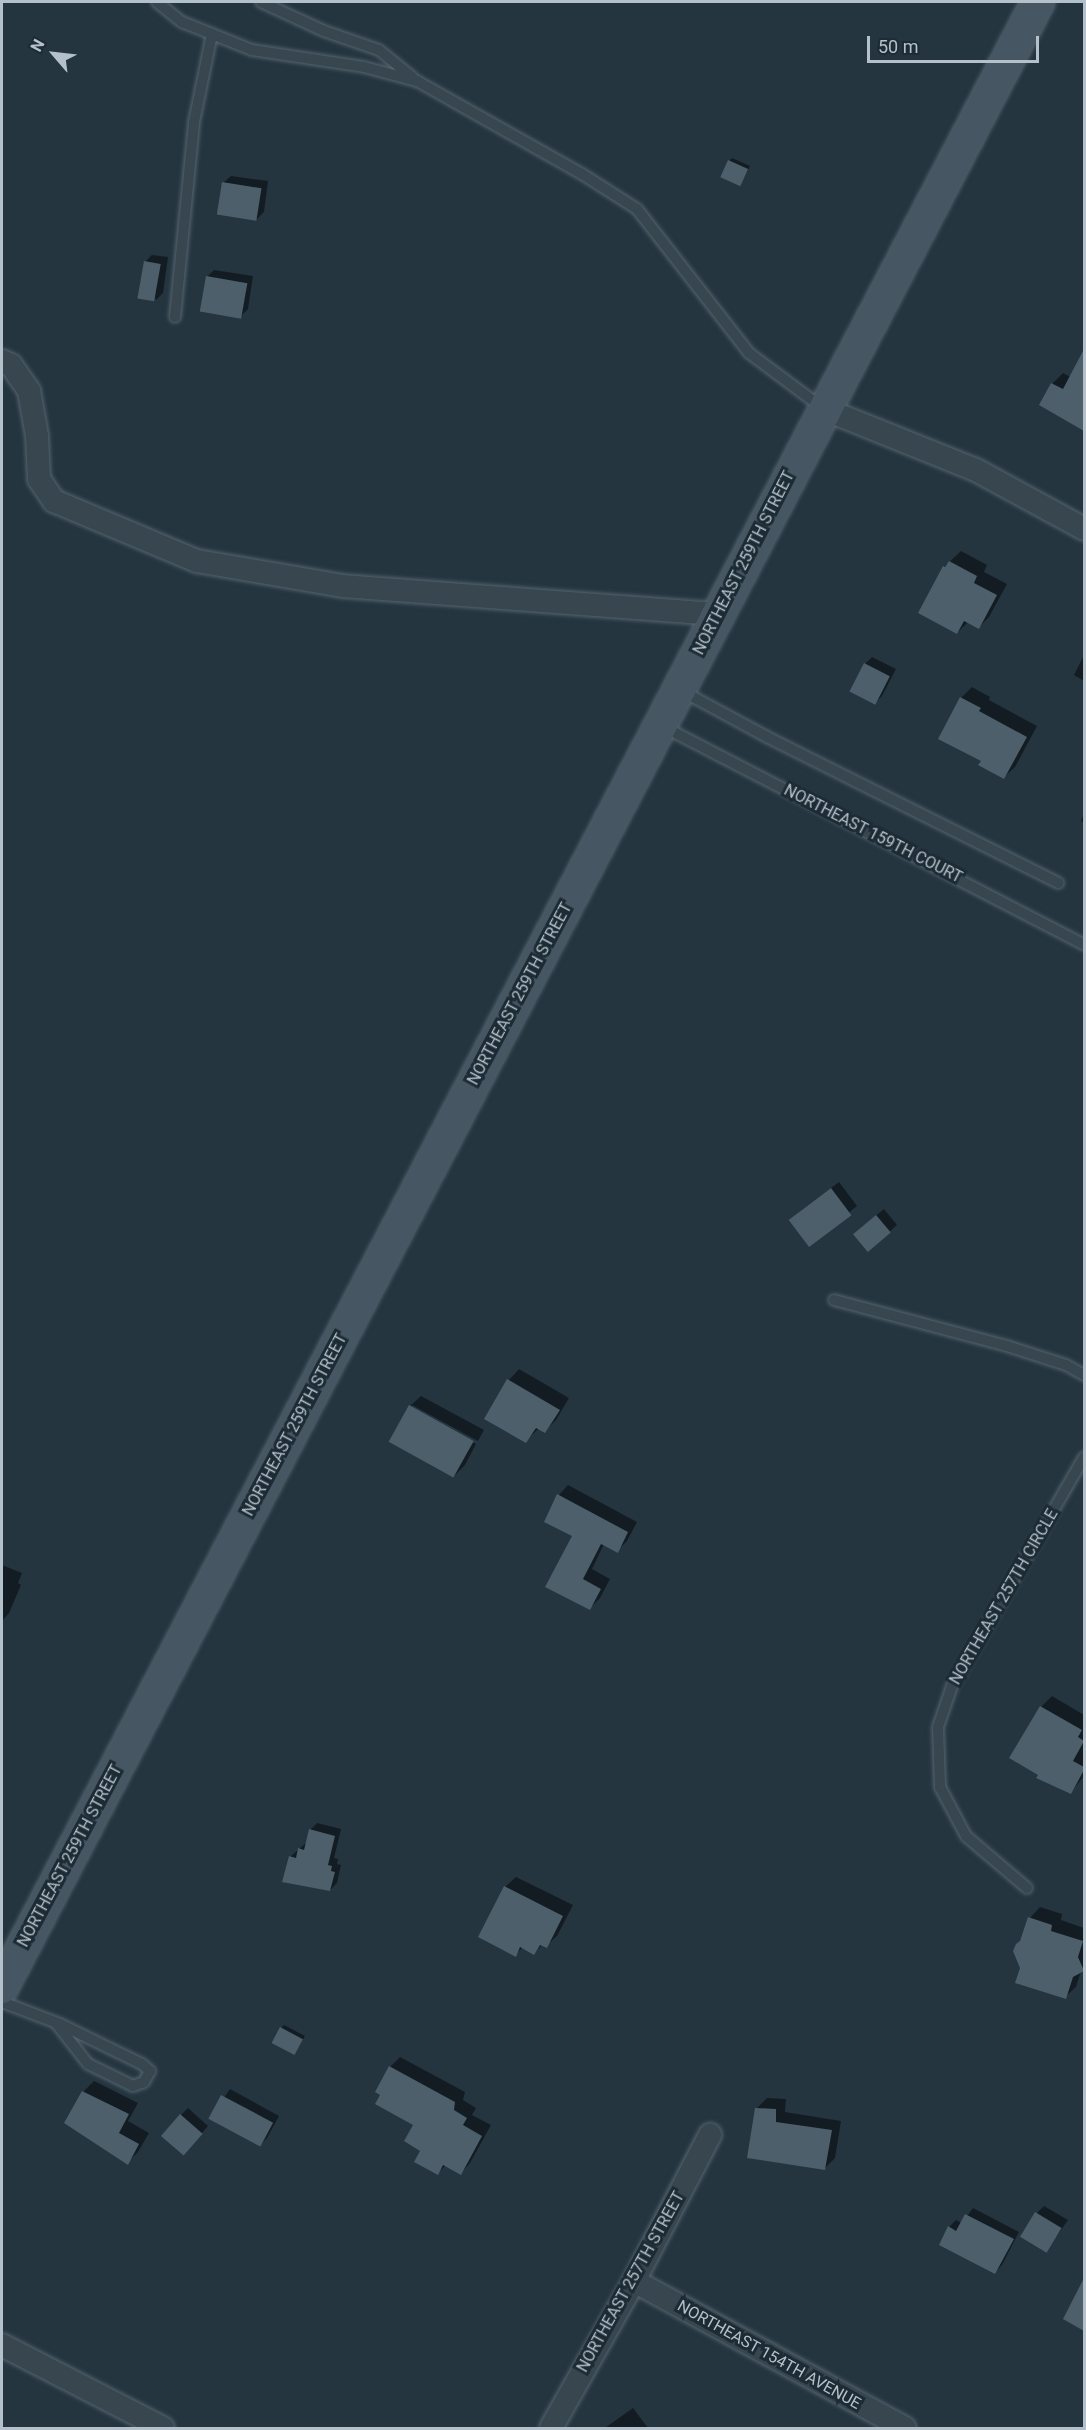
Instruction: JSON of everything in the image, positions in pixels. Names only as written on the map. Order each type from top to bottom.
[{"type":"street","name":"NORTHEAST 259TH STREET","points":[[2,1987],[1038,2]]},
{"type":"street","points":[[2,361],[10,365],[29,391],[38,436],[39,479],[54,501],[197,561],[343,586],[718,614]]},
{"type":"street","points":[[824,410],[976,470],[1084,529]]},
{"type":"street","name":"NORTHEAST 257TH STREET","points":[[550,2428],[634,2281],[710,2135]]},
{"type":"street","name":"NORTHEAST 154TH AVENUE","points":[[634,2281],[905,2428]]},
{"type":"street","points":[[2,2345],[163,2428]]},
{"type":"lane","points":[[157,2],[182,22],[252,51],[364,68],[417,81]]},
{"type":"lane","points":[[261,2],[324,31],[379,51],[417,81],[582,174],[637,209],[749,353],[824,410]]},
{"type":"lane","points":[[176,317],[194,122],[212,34]]},
{"type":"lane","points":[[679,689],[767,737],[1058,883]]},
{"type":"lane","name":"NORTHEAST 159TH COURT","points":[[660,725],[1084,945]]},
{"type":"lane","points":[[834,1300],[1007,1346],[1066,1365],[1084,1375]]},
{"type":"lane","name":"NORTHEAST 257TH CIRCLE","points":[[1027,1888],[966,1836],[940,1787],[938,1727],[952,1686],[1084,1457]]},
{"type":"lane","points":[[2,2002],[56,2023],[142,2064],[150,2071],[144,2082],[133,2086],[88,2064],[56,2023]]},
{"type":"building","points":[[728,160],[748,169],[740,186],[720,177]]},
{"type":"building","points":[[222,182],[262,188],[256,221],[217,215]]},
{"type":"building","points":[[144,261],[161,264],[154,301],[137,298]]},
{"type":"building","points":[[206,276],[247,283],[241,319],[200,311]]},
{"type":"building","points":[[1084,349],[1084,431],[1039,405],[1051,383],[1063,389]]},
{"type":"building","points":[[949,561],[977,576],[974,583],[997,595],[979,629],[964,621],[957,634],[918,613],[943,566],[945,567]]},
{"type":"building","points":[[864,663],[890,676],[875,705],[849,692]]},
{"type":"building","points":[[960,697],[981,708],[979,711],[1027,737],[1004,779],[978,765],[981,761],[938,739]]},
{"type":"building","points":[[831,1188],[851,1215],[809,1247],[789,1220]]},
{"type":"building","points":[[876,1215],[891,1233],[868,1252],[853,1234]]},
{"type":"building","points":[[507,1379],[560,1410],[545,1433],[536,1428],[526,1443],[484,1419]]},
{"type":"building","points":[[409,1405],[474,1441],[453,1478],[389,1442]]},
{"type":"building","points":[[557,1494],[628,1532],[618,1553],[601,1544],[583,1579],[601,1589],[590,1610],[545,1587],[572,1536],[544,1522]]},
{"type":"building","points":[[1040,1706],[1082,1730],[1078,1737],[1084,1741],[1073,1761],[1084,1767],[1084,1770],[1071,1794],[1036,1778],[1038,1775],[1009,1758]]},
{"type":"building","points":[[309,1829],[335,1836],[328,1865],[332,1866],[331,1871],[335,1872],[330,1891],[282,1882],[289,1856],[296,1858],[298,1848],[304,1850]]},
{"type":"building","points":[[504,1886],[563,1916],[547,1948],[540,1945],[534,1955],[520,1947],[516,1957],[478,1937]]},
{"type":"building","points":[[1028,1917],[1052,1925],[1051,1931],[1083,1941],[1078,1957],[1084,1971],[1073,1977],[1066,1999],[1015,1983],[1020,1968],[1013,1951],[1020,1941]]},
{"type":"building","points":[[280,2027],[303,2039],[295,2055],[272,2043]]},
{"type":"building","points":[[389,2066],[455,2102],[454,2110],[467,2118],[463,2125],[482,2136],[461,2175],[443,2165],[438,2175],[414,2162],[420,2151],[404,2141],[413,2125],[375,2104],[380,2095],[375,2092]]},
{"type":"building","points":[[82,2091],[129,2114],[119,2133],[139,2144],[128,2165],[64,2123]]},
{"type":"building","points":[[221,2095],[273,2123],[260,2147],[208,2119]]},
{"type":"building","points":[[755,2108],[776,2109],[776,2122],[832,2130],[825,2170],[747,2158]]},
{"type":"building","points":[[180,2114],[203,2134],[184,2156],[161,2136]]},
{"type":"building","points":[[1035,2212],[1062,2228],[1047,2253],[1020,2237]]},
{"type":"building","points":[[965,2214],[1014,2239],[995,2274],[939,2245],[948,2226],[956,2231]]},
{"type":"building","points":[[1084,2278],[1084,2331],[1063,2319]]}]
